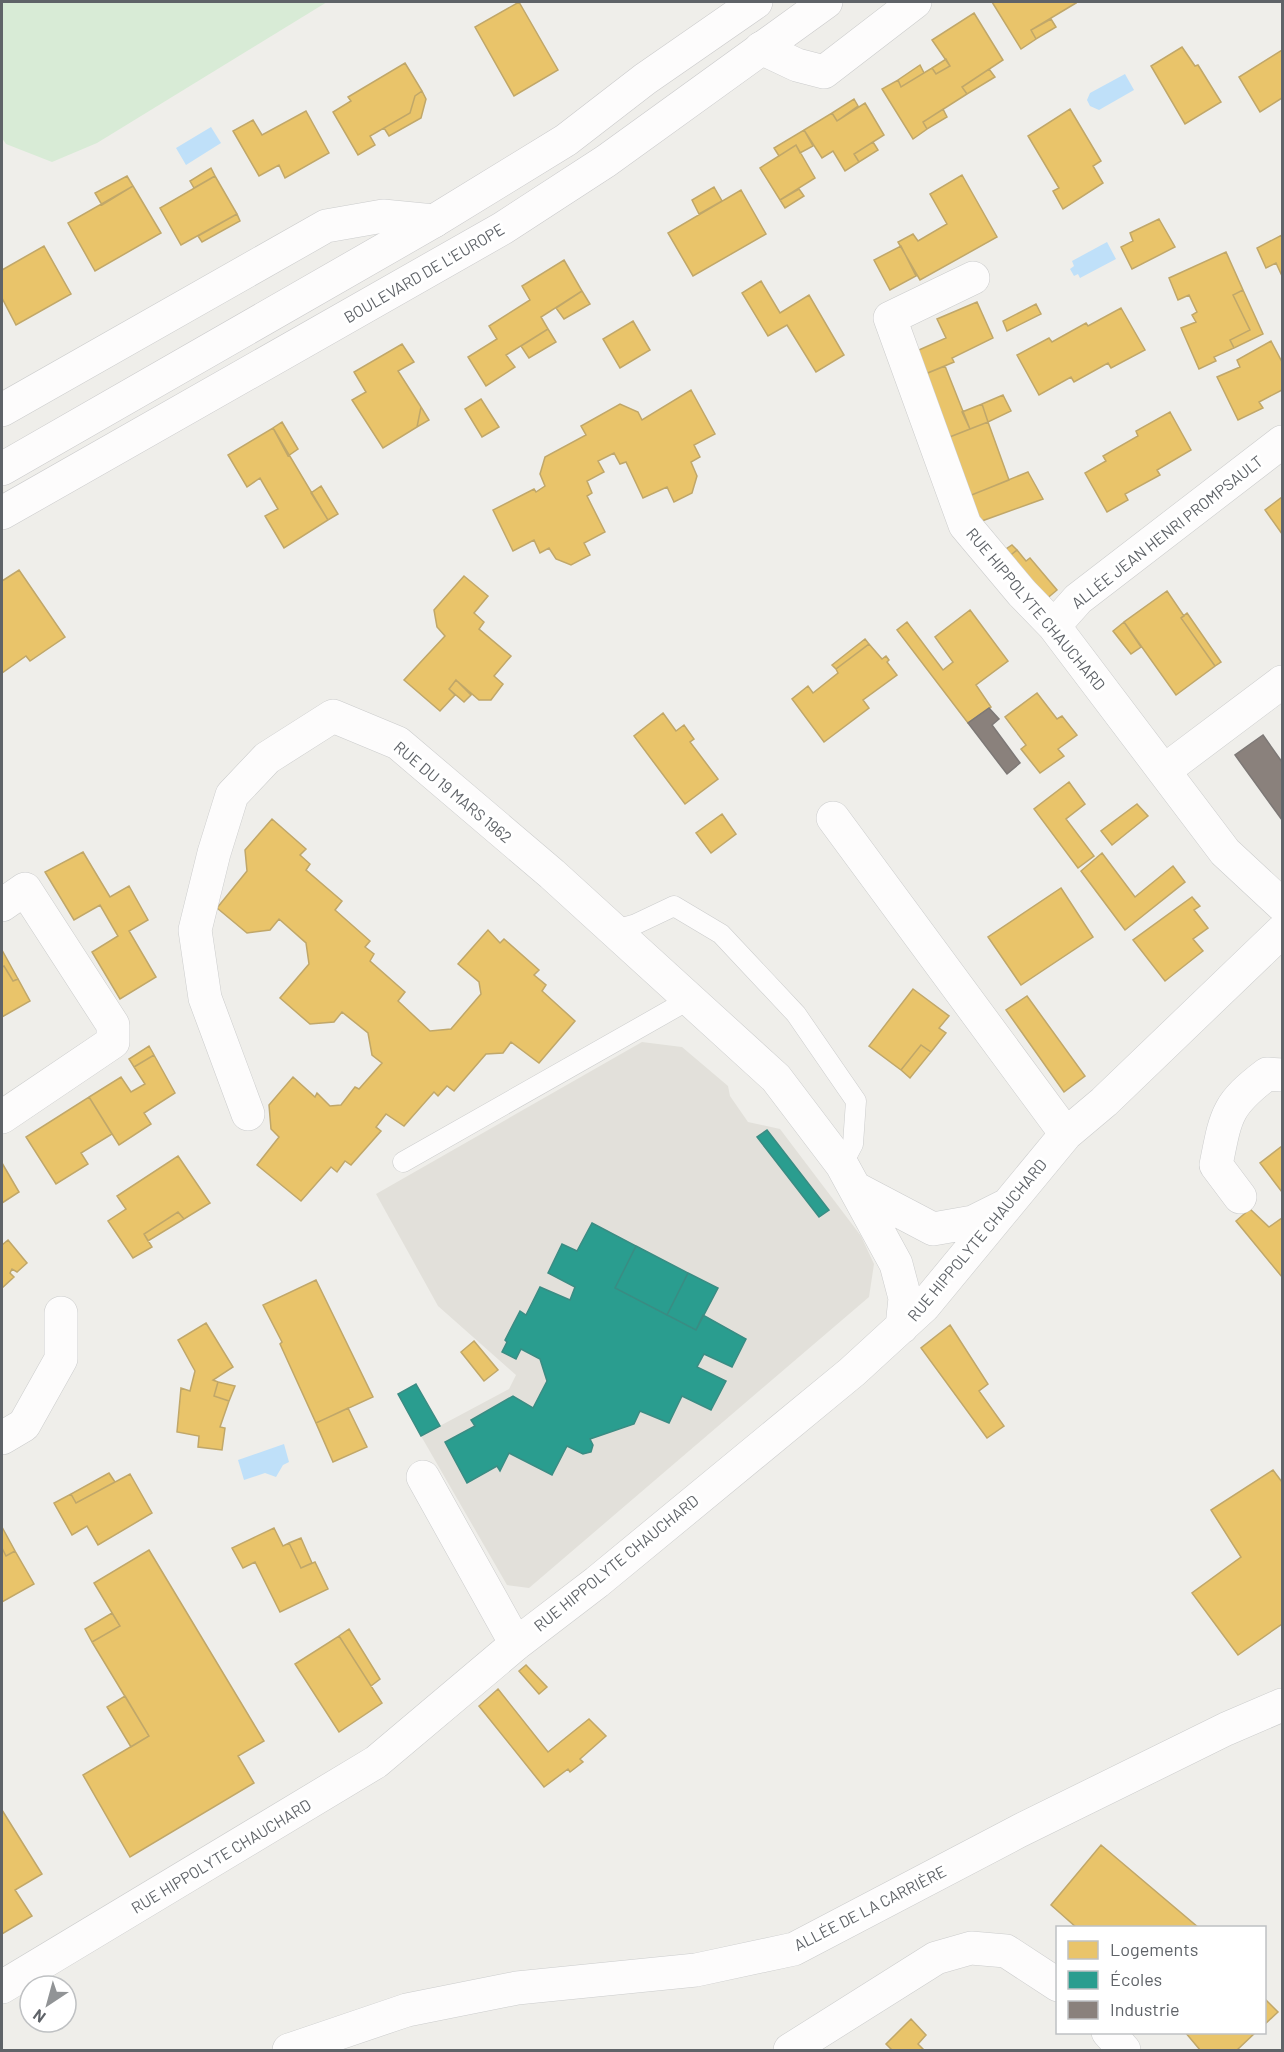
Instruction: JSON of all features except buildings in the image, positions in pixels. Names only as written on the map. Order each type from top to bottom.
[{"type":"street","points":[[2,469],[434,220],[566,140],[645,79],[756,2]]},
{"type":"street","name":"BOULEVARD DE L'EUROPE","points":[[2,513],[503,228],[606,161],[826,2]]},
{"type":"street","points":[[761,48],[797,65],[824,72],[915,2]]},
{"type":"street","points":[[2,410],[326,226],[383,216],[434,220]]},
{"type":"street","name":"RUE HIPPOLYTE CHAUCHARD","points":[[973,278],[890,318],[965,525],[1053,626],[1165,770],[1225,852],[1282,905]]},
{"type":"street","name":"ALLÉE JEAN HENRI PROMPSAULT","points":[[1053,626],[1078,599],[1282,442]]},
{"type":"street","points":[[1165,770],[1282,682]]},
{"type":"street","name":"RUE DU 19 MARS 1962","points":[[248,1114],[205,998],[195,930],[214,853],[232,795],[267,758],[333,716],[398,743],[615,930],[776,1078],[849,1177],[896,1264],[905,1298],[902,1327]]},
{"type":"street","points":[[833,818],[1066,1134]]},
{"type":"street","points":[[2,905],[25,889],[112,1025],[113,1042],[2,1117]]},
{"type":"street","name":"RUE HIPPOLYTE CHAUCHARD","points":[[2,1987],[376,1762],[516,1644],[597,1582],[630,1552],[852,1372],[924,1306],[1066,1134],[1104,1102],[1282,931]]},
{"type":"street","points":[[1240,1197],[1216,1165],[1225,1118],[1244,1092],[1267,1074],[1282,1075]]},
{"type":"street","name":"RUE DU 19 MARS 1962","points":[[849,1177],[933,1229],[973,1222],[1017,1193]]},
{"type":"street","points":[[2,1438],[24,1425],[61,1359],[61,1313]]},
{"type":"street","name":"RUE HIPPOLYTE CHAUCHARD","points":[[423,1477],[516,1644]]},
{"type":"street","name":"ALLÉE DE LA CARRIÈRE","points":[[289,2050],[407,2010],[517,1988],[696,1970],[794,1949],[1019,1831],[1226,1729],[1282,1705]]},
{"type":"street","points":[[800,2048],[936,1958],[971,1948],[1006,1951],[1056,1984]]},
{"type":"street","points":[[1110,2034],[1124,2050]]},
{"type":"lane","points":[[615,930],[636,924],[674,906],[722,934],[796,1014],[856,1101],[849,1177]]},
{"type":"lane","points":[[404,1162],[690,999]]},
{"type":"shaded area","points":[[642,1042],[682,1047],[728,1086],[730,1096],[748,1122],[780,1129],[861,1236],[874,1264],[869,1297],[529,1588],[507,1585],[421,1436],[509,1389],[516,1375],[438,1306],[376,1194]]},
{"type":"green space","points":[[2,2],[327,2],[97,143],[52,162],[6,144],[2,138]]},
{"type":"water","points":[[1125,74],[1134,90],[1099,110],[1090,106],[1087,100],[1090,93]]},
{"type":"water","points":[[211,127],[221,143],[186,165],[176,148]]},
{"type":"water","points":[[1107,242],[1116,259],[1080,278],[1078,274],[1074,276],[1070,269],[1074,266],[1072,261]]},
{"type":"water","points":[[284,1444],[289,1462],[283,1465],[276,1477],[265,1473],[244,1480],[238,1460]]}]
